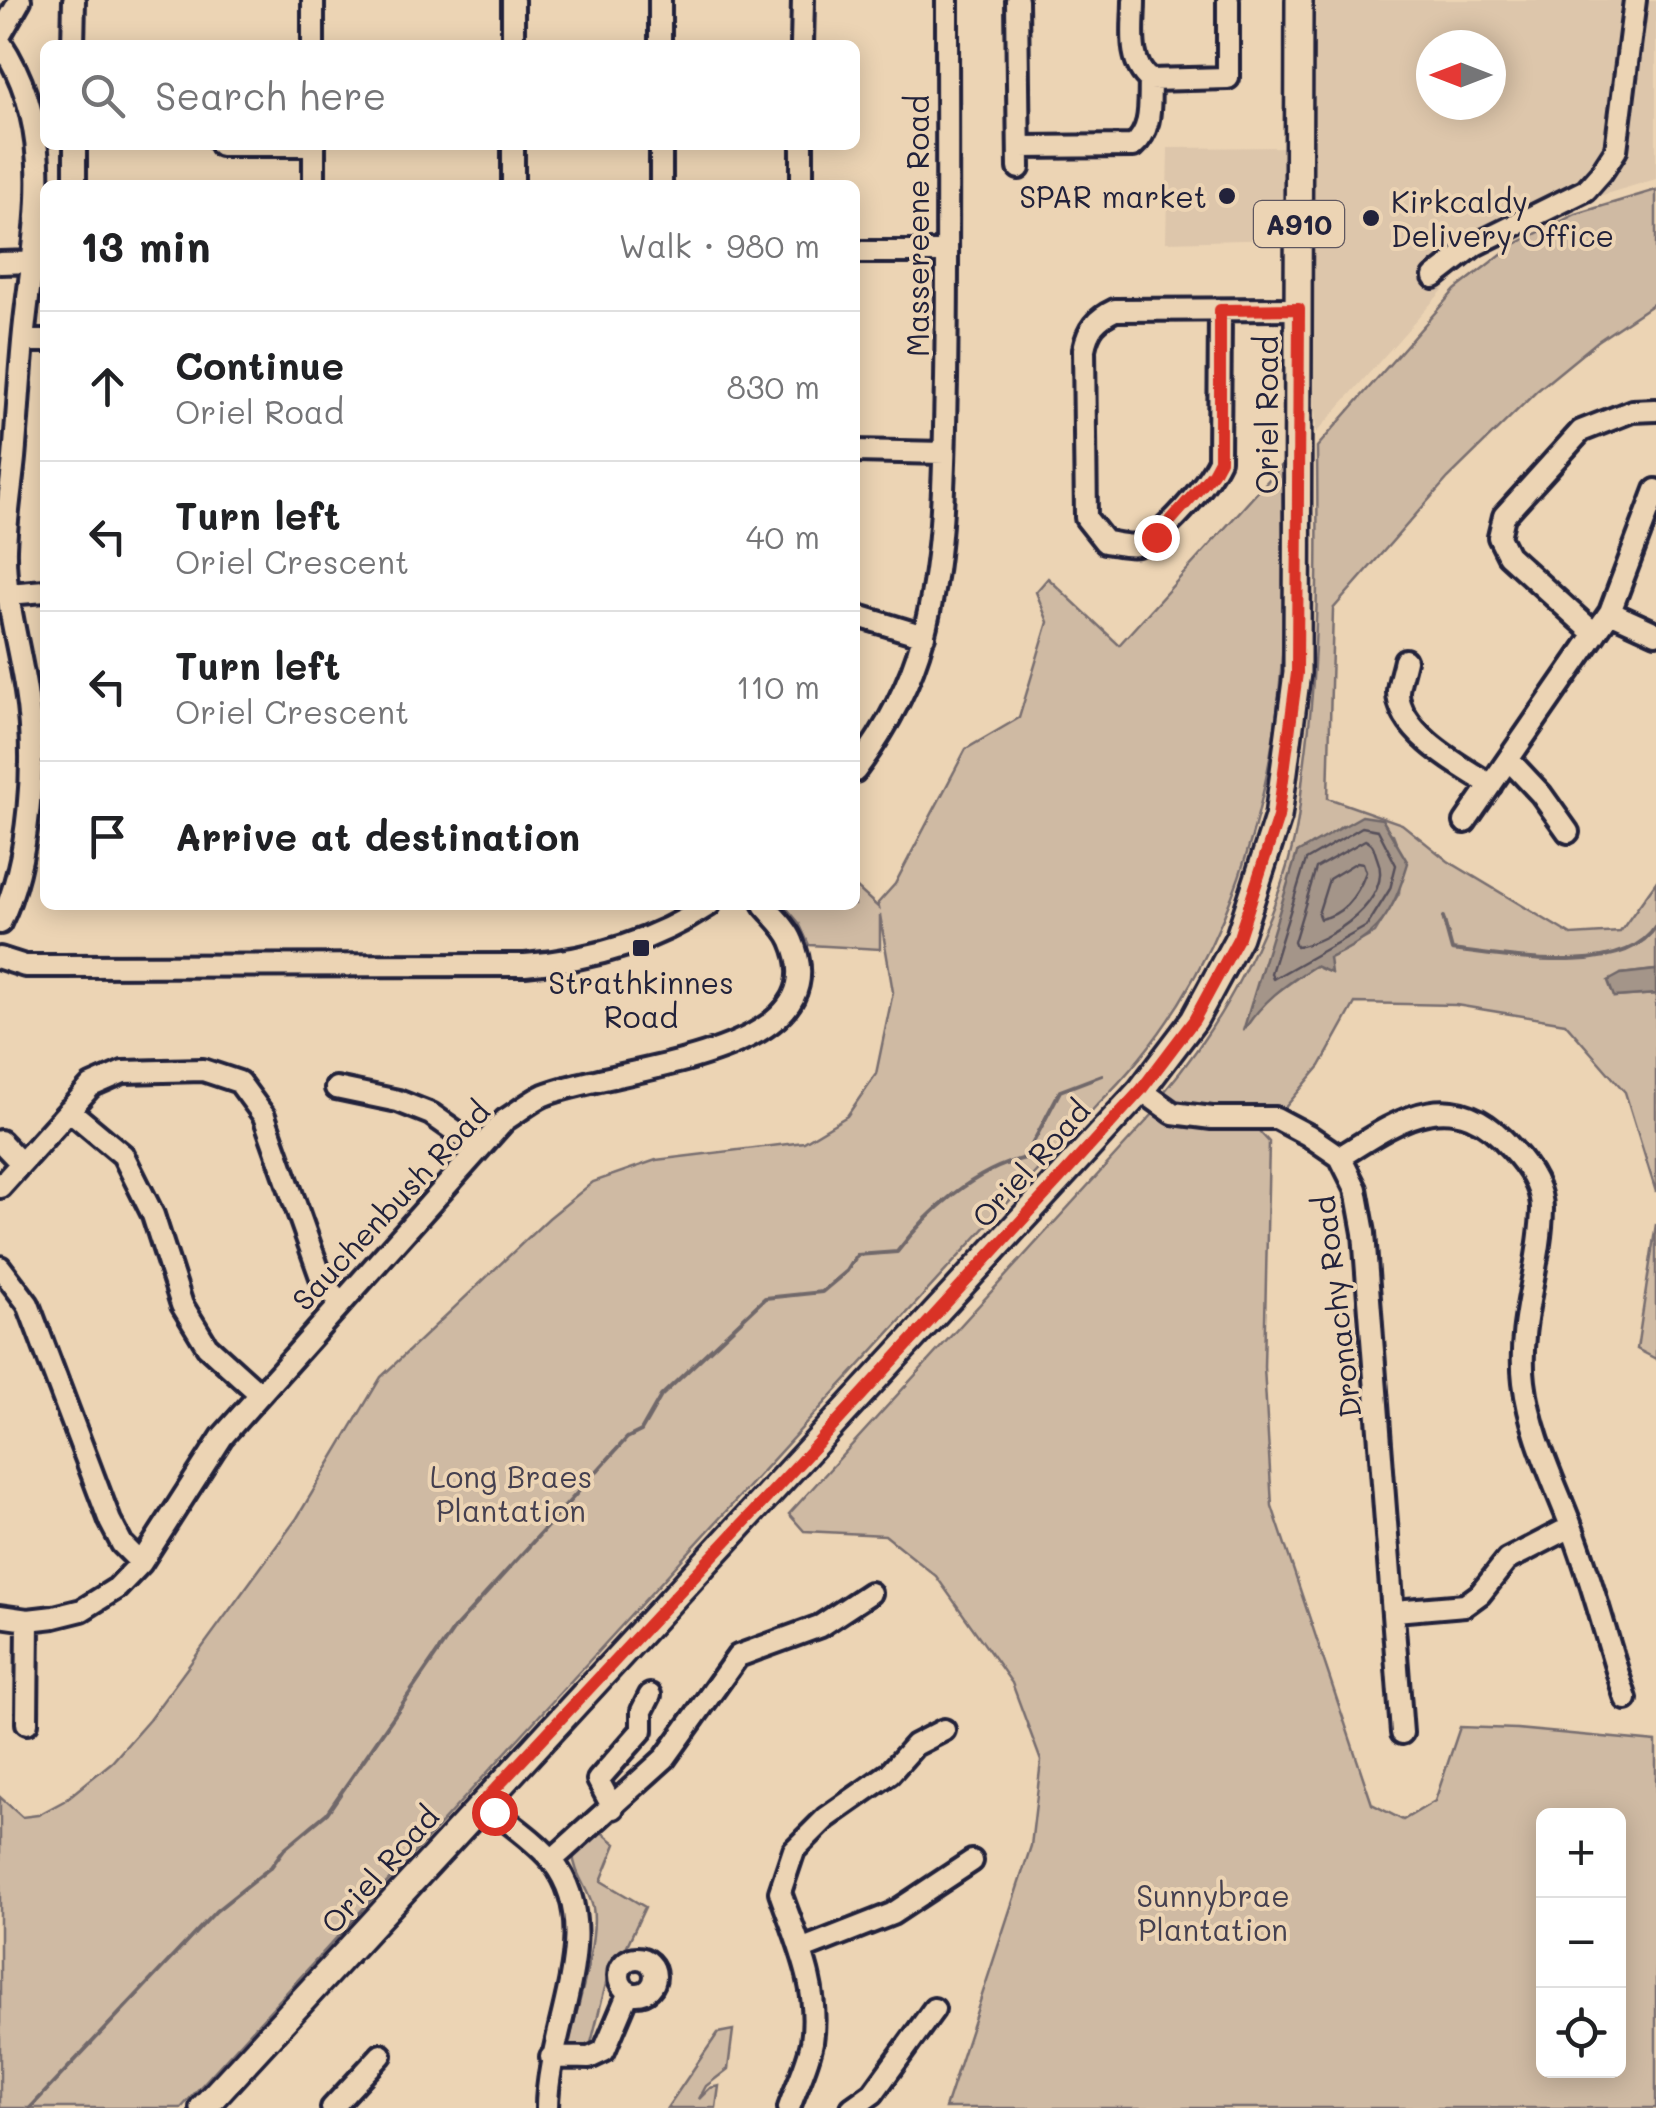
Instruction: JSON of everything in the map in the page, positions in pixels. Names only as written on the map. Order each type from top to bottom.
[{"type":"main road","name":"Oriel Road","points":[[202,2108],[1141,1090],[1194,1020],[1239,937],[1278,817],[1297,673],[1299,0]]},
{"type":"street","points":[[20,0],[0,39],[19,70],[40,131]]},
{"type":"street","points":[[74,0],[74,40]]},
{"type":"street","points":[[313,0],[313,40]]},
{"type":"street","points":[[513,0],[513,40]]},
{"type":"street","points":[[660,0],[660,40]]},
{"type":"street","points":[[802,40],[803,0]]},
{"type":"street","name":"Massereene Road","points":[[860,763],[893,712],[924,636],[934,568],[944,453],[948,0]]},
{"type":"street","points":[[1017,0],[1016,134],[1020,158],[1133,146],[1142,138],[1148,123],[1150,80]]},
{"type":"street","points":[[1134,0],[1134,60],[1150,80],[1228,78],[1228,0]]},
{"type":"street","points":[[1434,276],[1474,245],[1586,190],[1601,173],[1616,150],[1635,0]]},
{"type":"street","points":[[40,180],[41,150]]},
{"type":"street","points":[[75,150],[75,180]]},
{"type":"street","points":[[314,150],[314,180]]},
{"type":"street","points":[[512,150],[512,180]]},
{"type":"street","points":[[660,150],[661,180]]},
{"type":"street","points":[[802,150],[802,180]]},
{"type":"street","points":[[0,923],[15,890],[23,848],[31,736],[8,594],[5,548],[23,341],[40,210]]},
{"type":"street","points":[[860,252],[947,252]]},
{"type":"street","points":[[0,263],[33,262]]},
{"type":"street","points":[[1220,310],[1220,460],[1156,537],[1134,546],[1106,542],[1086,518],[1084,349],[1087,336],[1100,317],[1115,310],[1299,309]]},
{"type":"street","points":[[23,341],[40,341]]},
{"type":"street","points":[[1595,634],[1508,555],[1500,537],[1504,516],[1581,431],[1632,410],[1656,410]]},
{"type":"street","points":[[860,451],[944,453]]},
{"type":"street","points":[[1465,822],[1610,612],[1656,490]]},
{"type":"street","points":[[8,594],[40,591]]},
{"type":"street","points":[[1610,612],[1656,632]]},
{"type":"street","points":[[860,617],[924,636]]},
{"type":"street","points":[[1405,660],[1398,695],[1409,721],[1436,750],[1491,785]]},
{"type":"street","points":[[1508,760],[1542,794],[1568,832]]},
{"type":"street","points":[[0,958],[24,966],[92,967],[525,965],[617,949],[669,928],[700,910]]},
{"type":"street","name":"Sauchenbush Road","points":[[0,1616],[28,1620],[82,1610],[117,1588],[141,1563],[222,1437],[505,1120],[544,1095],[734,1046],[765,1030],[793,998],[800,976],[791,937],[768,910]]},
{"type":"street","points":[[0,1187],[91,1086],[123,1072],[203,1070],[239,1082],[264,1116],[322,1280],[340,1303]]},
{"type":"street","points":[[336,1088],[398,1101],[431,1114],[479,1148]]},
{"type":"street","name":"Dronachy Road","points":[[1141,1090],[1172,1113],[1274,1125],[1340,1157],[1356,1190],[1364,1233],[1402,1733]]},
{"type":"street","points":[[69,1110],[123,1155],[153,1215],[182,1305],[207,1346],[260,1394]]},
{"type":"street","points":[[1340,1157],[1393,1123],[1422,1111],[1462,1114],[1494,1127],[1530,1169],[1542,1204],[1537,1258],[1524,1324],[1524,1381],[1549,1478],[1571,1527],[1626,1699]]},
{"type":"street","points":[[0,1140],[21,1163]]},
{"type":"street","points":[[0,1267],[28,1304],[110,1521],[122,1544],[141,1563]]},
{"type":"street","points":[[1395,1611],[1465,1605],[1480,1594],[1508,1560],[1571,1527]]},
{"type":"street","points":[[552,1860],[665,1758],[738,1656],[820,1626],[870,1594]]},
{"type":"street","points":[[27,1723],[28,1620]]},
{"type":"street","points":[[613,1808],[598,1780],[642,1730],[642,1712],[650,1696]]},
{"type":"street","points":[[793,2107],[812,2042],[812,1990],[803,1949],[780,1892],[794,1850],[826,1818],[890,1772],[915,1745],[944,1730]]},
{"type":"street","points":[[484,1801],[552,1860],[572,1892],[578,1940],[551,2057],[547,2108]]},
{"type":"street","points":[[803,1949],[892,1914],[972,1862]]},
{"type":"street","points":[[551,2057],[588,2058],[604,2051],[629,1992]]},
{"type":"street","points":[[852,2108],[879,2100],[934,2009]]},
{"type":"street","points":[[332,2108],[380,2054]]},
{"type":"shaded area","points":[[1313,0],[1656,0],[1656,179],[1572,204],[1508,235],[1451,281],[1316,433],[1309,251]]},
{"type":"shaded area","points":[[1283,147],[1285,239],[1166,242],[1168,148]]},
{"type":"green space","points":[[1656,190],[1656,302],[1598,341],[1537,391],[1448,478],[1333,609],[1328,798],[1402,824],[1448,861],[1571,935],[1620,932],[1656,882],[1656,970],[1621,974],[1614,997],[1656,994],[1656,1192],[1625,1092],[1565,1023],[1456,1005],[1355,1003],[1320,1066],[1283,1110],[1174,1108],[1164,1092],[1207,1035],[1244,971],[1274,904],[1295,836],[1315,647],[1317,447],[1455,290],[1513,245],[1576,214]],"holes":[[[1342,826],[1393,834],[1401,855],[1399,893],[1375,933],[1315,965],[1262,1003],[1311,845]]]},
{"type":"green space","name":"Long Braes Plantation","points":[[1282,465],[1281,666],[1260,807],[1244,863],[1200,967],[1136,1062],[181,2108],[0,2108],[0,1797],[22,1817],[38,1815],[64,1801],[112,1762],[149,1720],[297,1518],[381,1377],[549,1218],[593,1182],[656,1160],[804,1142],[847,1116],[876,1074],[893,992],[880,915],[880,949],[809,945],[788,910],[860,910],[860,891],[879,908],[878,903],[895,884],[966,749],[1019,718],[1048,622],[1036,592],[1048,578],[1119,645]]},
{"type":"green space","name":"Sunnybrae Plantation","points":[[1153,1114],[1171,1125],[1258,1130],[1269,1142],[1264,1367],[1272,1506],[1372,1804],[1403,1820],[1435,1801],[1460,1727],[1656,1742],[1656,2108],[945,2108],[1031,1846],[1041,1761],[1012,1683],[936,1576],[885,1535],[804,1531],[789,1514]]},
{"type":"green space","points":[[1656,1224],[1656,1359],[1637,1349]]},
{"type":"green space","points":[[599,1830],[616,1844],[601,1881],[645,1907],[623,1954],[609,1972],[590,2047],[568,2045],[586,1973],[594,1917],[573,1853]]},
{"type":"green space","points":[[733,2030],[728,2069],[706,2086],[699,2099],[710,2088],[719,2086],[716,2108],[667,2108],[718,2033]]},
{"type":"water","points":[[1362,816],[1382,819],[1408,863],[1389,910],[1361,941],[1329,958],[1331,973],[1315,966],[1304,973],[1266,1002],[1243,1031],[1297,853]]},
{"type":"water","points":[[1656,970],[1656,994],[1614,997],[1608,981],[1621,974]]},
{"type":"waterway","points":[[1443,917],[1452,950],[1531,959],[1562,960],[1618,953],[1640,942],[1656,926]]},
{"type":"waterway","points":[[30,2108],[216,1911],[271,1867],[284,1849],[327,1813],[454,1629],[627,1438],[641,1431],[661,1396],[765,1298],[822,1292],[847,1271],[857,1255],[897,1252],[923,1222],[970,1182],[1025,1158],[1060,1091],[1102,1075]]},
{"type":"place","name":"SPAR market","points":[[1227,196]]},
{"type":"place","name":"Kirkcaldy Delivery Office","points":[[1371,218]]},
{"type":"place","name":"Strathkinnes Road","points":[[641,948]]},
{"type":"route","points":[[494,1812],[484,1801],[1141,1090],[1194,1020],[1239,937],[1278,817],[1297,673],[1299,309],[1220,310],[1220,460],[1156,537]]}]
